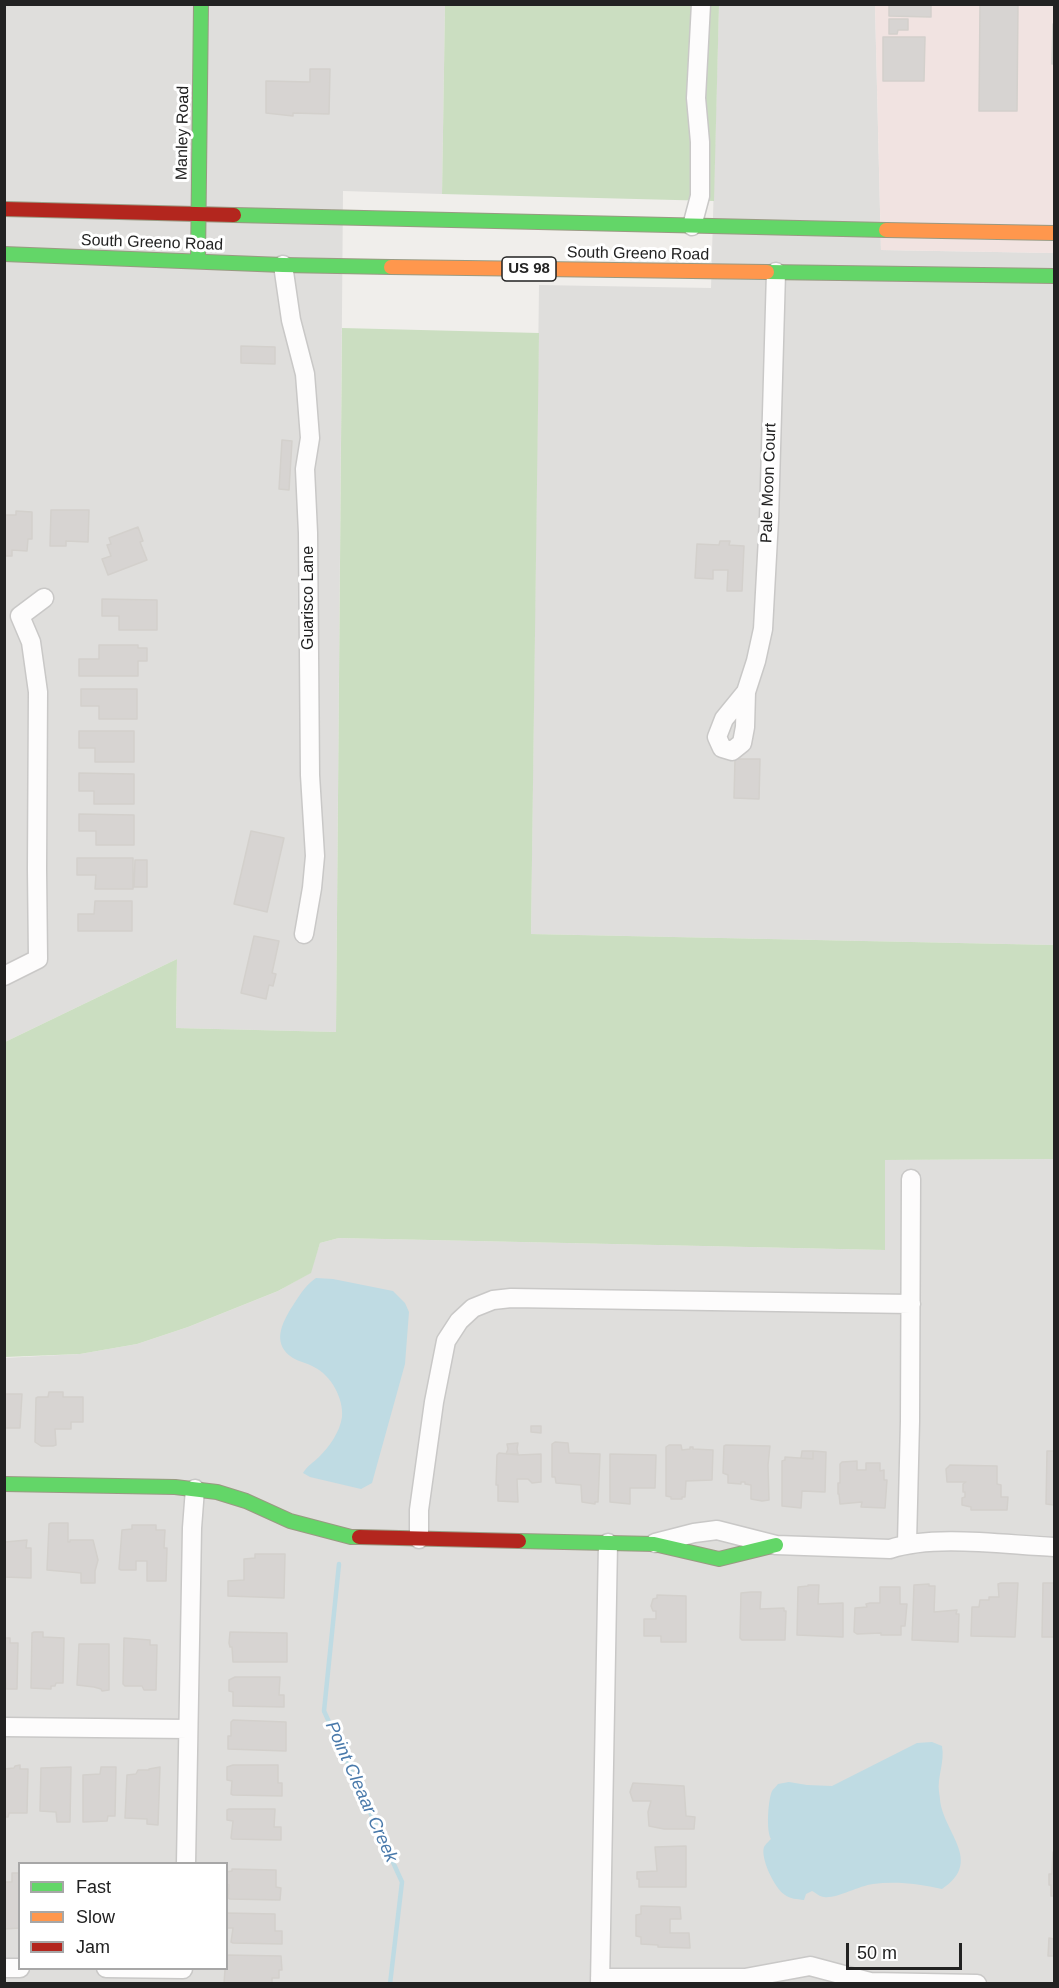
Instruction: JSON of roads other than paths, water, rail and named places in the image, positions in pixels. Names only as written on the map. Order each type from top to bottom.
[{"type":"main road","name":"Manley Road","points":[[198,261],[201,4]]},
{"type":"main road","name":"South Greeno Road","points":[[4,208],[1054,233]]},
{"type":"main road","name":"South Greeno Road","points":[[4,254],[283,265],[1054,276]]},
{"type":"main road","points":[[4,1484],[175,1487],[217,1492],[246,1501],[290,1521],[351,1537],[654,1544],[719,1559],[776,1545]]},
{"type":"street","points":[[692,226],[688,196],[690,131],[696,98],[701,4]]},
{"type":"street","name":"Guarisco Lane","points":[[283,265],[291,320],[305,374],[310,438],[305,470],[305,502],[308,533],[309,764],[315,856],[304,934]]},
{"type":"street","name":"Pale Moon Court","points":[[746,692],[763,629],[769,519],[776,272]]},
{"type":"street","points":[[4,976],[38,959],[38,692],[31,642],[12,614],[44,598]]},
{"type":"street","points":[[907,1543],[911,1179]]},
{"type":"street","points":[[419,1539],[419,1510],[430,1425],[446,1341],[459,1322],[473,1308],[493,1300],[511,1298],[911,1304]]},
{"type":"street","points":[[186,1862],[192,1528],[195,1490]]},
{"type":"street","points":[[654,1544],[710,1530],[724,1531],[776,1545],[890,1549],[907,1543],[947,1542],[1054,1547]]},
{"type":"street","points":[[608,1543],[600,1981],[754,1981],[810,1966],[866,1983],[977,1983]]},
{"type":"street","points":[[4,1727],[188,1730]]},
{"type":"water","points":[[316,1278],[333,1279],[393,1291],[405,1303],[409,1312],[405,1364],[372,1483],[361,1489],[310,1477],[303,1473],[330,1444],[342,1417],[339,1395],[331,1382],[320,1371],[293,1358],[281,1342],[281,1329],[290,1310],[305,1288]]},
{"type":"water","points":[[932,1742],[942,1746],[943,1758],[939,1786],[941,1804],[961,1860],[959,1870],[953,1879],[942,1889],[908,1883],[882,1883],[867,1885],[829,1897],[812,1891],[806,1894],[804,1900],[794,1899],[781,1892],[769,1873],[763,1852],[771,1839],[768,1823],[769,1808],[772,1790],[778,1784],[789,1782],[832,1786],[917,1743]]},
{"type":"waterway","name":"Point Cleaar Creek","points":[[339,1564],[324,1711],[402,1882],[390,1984]]}]
